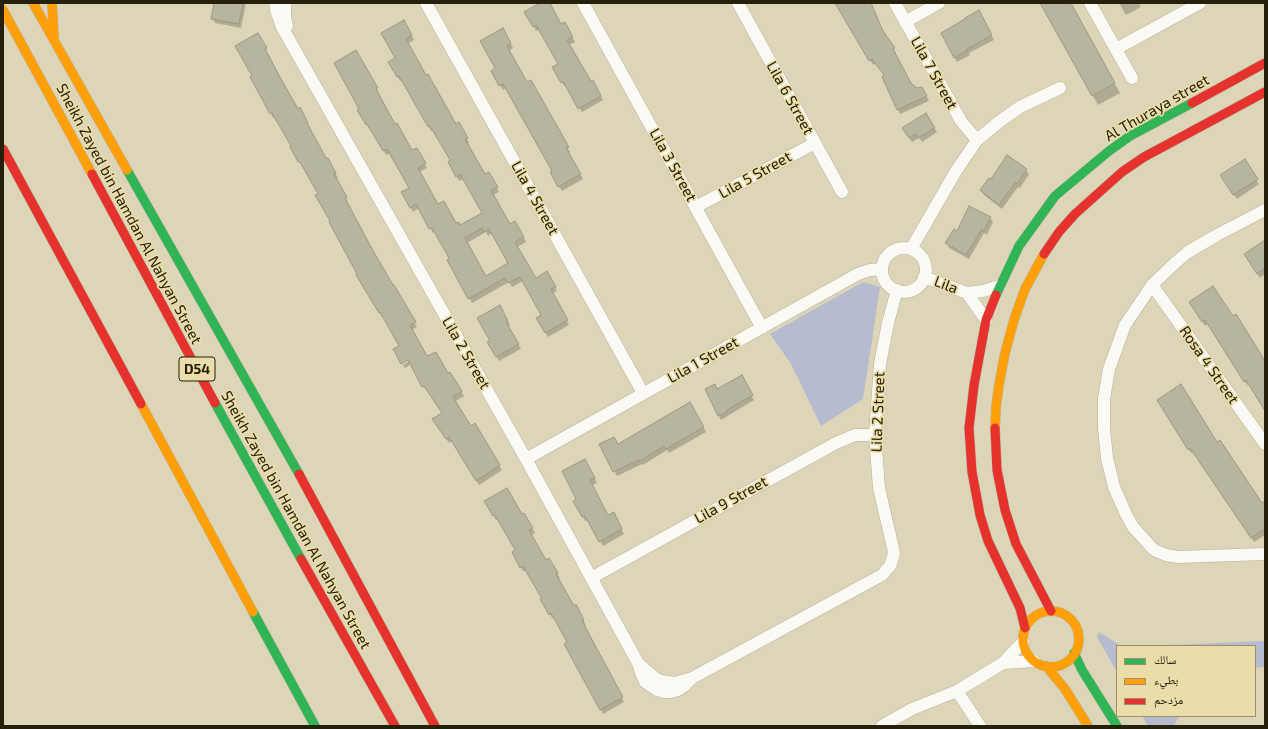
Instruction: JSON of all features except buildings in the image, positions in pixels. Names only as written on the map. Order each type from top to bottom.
[{"type":"street","points":[[33,3],[307,488],[435,726]]},
{"type":"street","points":[[52,3],[55,43]]},
{"type":"street","name":"Lila 2 Street","points":[[276,3],[278,19],[526,458],[638,663],[655,678],[661,681],[675,683],[692,678],[887,571],[893,561],[893,548],[878,488],[875,435],[880,364],[888,323],[897,290]]},
{"type":"street","name":"Lila 2 Street","points":[[285,3],[284,17],[292,44]]},
{"type":"street","name":"Lila 4 Street","points":[[426,3],[643,393]]},
{"type":"street","name":"Lila 3 Street","points":[[583,3],[762,328]]},
{"type":"street","name":"Lila 6 Street","points":[[738,3],[842,192]]},
{"type":"street","name":"Lila 7 Street","points":[[895,3],[961,121],[977,140]]},
{"type":"street","points":[[905,22],[939,3]]},
{"type":"street","points":[[1090,3],[1132,78]]},
{"type":"street","points":[[1116,50],[1200,3]]},
{"type":"street","name":"Sheikh Zayed bin Hamdan Al Nahyan Street","points":[[3,10],[262,491],[395,726]]},
{"type":"street","name":"Al Thuraya street","points":[[1025,628],[1018,602],[988,541],[980,515],[972,472],[969,428],[974,385],[986,320],[999,286],[1019,246],[1038,217],[1055,196],[1083,172],[1130,136],[1265,64]]},
{"type":"street","points":[[911,249],[956,171],[977,140],[1000,121],[1020,108],[1060,88]]},
{"type":"street","points":[[1051,611],[1016,544],[1005,510],[997,470],[995,438],[996,407],[999,385],[1010,333],[1025,289],[1040,260],[1059,232],[1075,214],[1122,172],[1144,157],[1265,92]]},
{"type":"street","name":"Lila 5 Street","points":[[696,208],[815,143]]},
{"type":"street","points":[[3,149],[315,726]]},
{"type":"street","points":[[1265,210],[1193,249],[1176,262],[1152,285],[1125,325],[1109,369],[1104,399],[1104,428],[1107,458],[1117,494],[1133,527],[1154,550],[1178,558],[1265,554]]},
{"type":"street","points":[[903,248],[911,249],[922,257],[926,270],[921,283],[917,288],[904,292],[891,287],[886,282],[882,269],[884,261],[889,254],[895,250],[903,248]]},
{"type":"street","name":"Lila 1 Street","points":[[526,458],[864,271],[882,269]]},
{"type":"street","name":"Lila","points":[[924,277],[967,294],[999,286]]},
{"type":"street","name":"Rosa 4 Street","points":[[1152,285],[1265,444]]},
{"type":"street","name":"Lila","points":[[967,294],[986,320]]},
{"type":"street","name":"Lila 9 Street","points":[[591,578],[836,443],[854,435],[875,435]]},
{"type":"street","points":[[1046,666],[1062,664],[1069,660],[1078,644],[1078,634],[1075,625],[1069,618],[1060,612],[1043,612],[1035,616],[1029,621],[1025,628],[1023,642],[1029,656],[1034,661],[1046,666],[1053,673],[1088,726]]},
{"type":"street","points":[[882,726],[912,709],[957,691],[1003,663],[1023,642]]},
{"type":"street","points":[[1074,653],[1082,670],[1117,726]]},
{"type":"street","points":[[1003,663],[1034,661]]},
{"type":"street","points":[[957,691],[980,726]]},
{"type":"shaded area","points":[[863,282],[880,287],[863,399],[821,426],[791,364],[770,334]]},
{"type":"shaded area","points":[[1099,632],[1119,645],[1116,645],[1116,670],[1097,637]]},
{"type":"shaded area","points":[[1265,641],[1265,667],[1256,668],[1256,645],[1168,645]]},
{"type":"shaded area","points":[[1143,717],[1178,717],[1174,726],[1148,726]]},
{"type":"traffic: fast","points":[[996,295],[1019,246],[1055,196],[1109,151],[1130,136],[1192,103]]},
{"type":"traffic: fast","points":[[127,170],[299,474]]},
{"type":"traffic: fast","points":[[215,403],[301,559]]},
{"type":"traffic: fast","points":[[253,612],[315,726]]},
{"type":"traffic: fast","points":[[1074,653],[1082,670],[1117,726]]},
{"type":"traffic: slow","points":[[33,3],[127,170]]},
{"type":"traffic: slow","points":[[52,3],[54,37]]},
{"type":"traffic: slow","points":[[3,10],[92,174]]},
{"type":"traffic: slow","points":[[995,428],[999,385],[1005,353],[1014,320],[1025,289],[1044,254]]},
{"type":"traffic: slow","points":[[141,404],[253,612]]},
{"type":"traffic: slow","points":[[1051,611],[1066,616],[1074,624],[1079,639],[1074,654],[1066,662],[1051,667],[1036,662],[1028,654],[1023,639],[1028,624],[1036,616],[1051,611]]},
{"type":"traffic: slow","points":[[1046,666],[1065,689],[1088,726]]},
{"type":"traffic: jam","points":[[1192,103],[1265,63]]},
{"type":"traffic: jam","points":[[1044,254],[1059,232],[1075,214],[1122,172],[1144,157],[1265,92]]},
{"type":"traffic: jam","points":[[3,149],[141,404]]},
{"type":"traffic: jam","points":[[92,174],[215,403]]},
{"type":"traffic: jam","points":[[996,295],[986,320],[974,385],[969,428],[972,472],[980,515],[988,541],[1020,608],[1025,628]]},
{"type":"traffic: jam","points":[[995,428],[997,470],[1005,510],[1016,544],[1051,611]]},
{"type":"traffic: jam","points":[[299,474],[435,726]]},
{"type":"traffic: jam","points":[[301,559],[395,726]]}]
